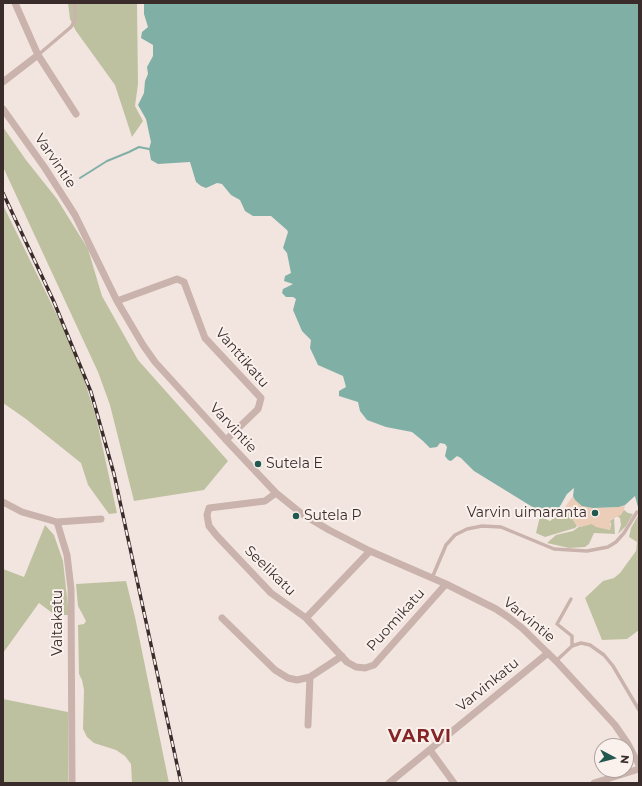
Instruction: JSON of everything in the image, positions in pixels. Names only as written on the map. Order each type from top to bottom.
[{"type":"street","points":[[15,3],[38,55],[76,114]]},
{"type":"street","points":[[3,82],[38,55]]},
{"type":"street","name":"Varvintie","points":[[3,109],[76,215],[117,301],[155,362],[276,493],[316,523],[370,551],[446,584],[508,617],[556,661],[618,730],[628,744],[639,765]]},
{"type":"street","name":"Vanttikatu","points":[[117,301],[177,279],[184,282],[205,338],[260,398],[258,409],[226,440]]},
{"type":"street","name":"Seelikatu","points":[[276,493],[265,501],[210,508],[207,515],[210,526],[217,536],[271,593],[306,618],[342,656]]},
{"type":"street","points":[[3,502],[22,512],[57,522],[101,519]]},
{"type":"street","name":"Valtakatu","points":[[57,522],[67,555],[71,589],[72,783]]},
{"type":"street","points":[[306,618],[370,551]]},
{"type":"street","name":"Puomikatu","points":[[342,656],[356,667],[365,668],[374,664],[446,584]]},
{"type":"street","points":[[222,618],[275,670],[288,678],[297,680],[310,677],[342,656]]},
{"type":"street","name":"Varvinkatu","points":[[389,783],[548,653]]},
{"type":"street","points":[[308,725],[310,677]]},
{"type":"street","points":[[430,750],[454,783]]},
{"type":"street","points":[[594,783],[639,769]]},
{"type":"lane","points":[[38,55],[71,27],[75,20],[75,3]]},
{"type":"lane","points":[[432,578],[446,545],[454,535],[467,529],[482,526],[502,527],[554,548],[591,551],[608,547],[616,542],[624,533],[637,512]]},
{"type":"lane","points":[[571,599],[557,624],[572,636],[572,646]]},
{"type":"lane","points":[[556,661],[572,646],[585,643],[596,648],[613,666],[639,710]]},
{"type":"green space","points":[[68,3],[137,3],[138,84],[135,106],[143,121],[132,137],[115,85],[76,31],[70,19]]},
{"type":"green space","points":[[3,127],[26,160],[57,199],[88,249],[102,296],[138,360],[228,461],[204,490],[134,501],[110,405],[98,372],[3,167]]},
{"type":"green space","points":[[3,205],[76,354],[96,417],[117,513],[109,514],[88,485],[81,463],[26,419],[3,403]]},
{"type":"green space","points":[[565,507],[577,526],[575,528],[545,537],[536,533],[540,516],[550,521],[555,517],[559,508],[562,509]]},
{"type":"green space","points":[[624,510],[633,514],[626,526],[618,534],[621,525],[620,518],[617,516]]},
{"type":"green space","points":[[639,514],[639,630],[627,639],[602,640],[585,598],[603,581],[614,578],[620,573],[636,551],[637,542],[629,537],[631,528]]},
{"type":"green space","points":[[614,518],[615,534],[594,533],[589,544],[585,547],[569,548],[547,543],[556,535],[573,531],[580,526],[589,523],[610,530],[610,521]]},
{"type":"green space","points":[[45,525],[54,535],[63,561],[69,615],[55,615],[39,603],[3,653],[3,569],[24,577]]},
{"type":"green space","points":[[126,581],[135,617],[169,783],[132,783],[131,764],[125,756],[116,750],[94,743],[87,737],[83,729],[84,690],[79,674],[78,625],[84,624],[86,621],[78,606],[76,584]]},
{"type":"green space","points":[[3,699],[68,712],[68,783],[3,783]]},
{"type":"sand","name":"Varvin uimaranta","points":[[573,496],[575,500],[593,508],[619,507],[625,505],[624,510],[621,515],[610,520],[610,530],[596,527],[592,524],[581,527],[577,526],[565,507]]},
{"type":"water","points":[[144,3],[639,3],[639,511],[635,496],[625,505],[619,507],[593,508],[582,506],[573,496],[574,488],[567,494],[559,508],[539,511],[474,471],[461,458],[457,456],[451,461],[448,460],[445,456],[447,447],[445,444],[440,443],[437,447],[430,448],[412,432],[386,427],[367,420],[360,411],[358,402],[339,396],[339,391],[346,387],[343,376],[318,365],[310,348],[311,340],[302,331],[293,310],[296,299],[293,297],[286,297],[282,293],[283,289],[293,284],[284,281],[285,276],[291,273],[287,253],[283,248],[288,232],[287,230],[271,216],[253,216],[245,211],[240,200],[231,195],[222,184],[217,183],[206,188],[201,186],[196,182],[190,162],[158,164],[151,160],[149,149],[151,142],[146,119],[138,105],[144,93],[145,81],[148,74],[147,67],[153,56],[153,45],[141,38],[142,32],[148,27],[144,14]]},
{"type":"waterway","points":[[80,178],[107,161],[139,147],[149,149]]},
{"type":"railway","points":[[3,193],[54,302],[91,392],[114,474],[181,783]]},
{"type":"place","name":"Sutela E","points":[[258,464]]},
{"type":"place","name":"Varvin uimaranta","points":[[595,513]]},
{"type":"place","name":"Sutela P","points":[[296,516]]},
{"type":"district","name":"VARVI","points":[[420,737]]}]
